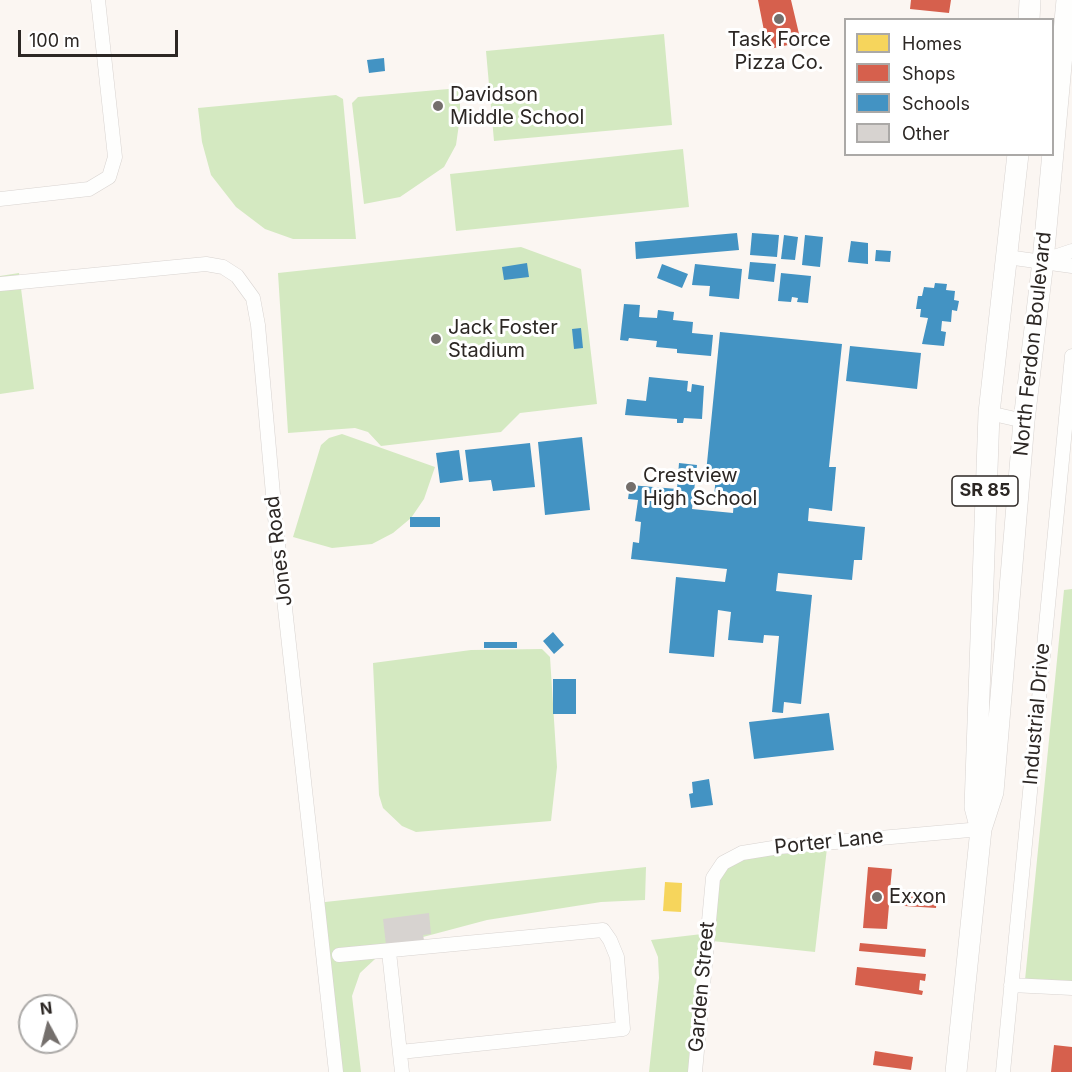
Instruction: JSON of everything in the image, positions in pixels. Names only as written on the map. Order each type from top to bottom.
[{"type":"main road","points":[[1029,18],[1030,0]]},
{"type":"main road","name":"North Ferdon Boulevard","points":[[1054,110],[1066,0]]},
{"type":"main road","name":"North Ferdon Boulevard","points":[[981,829],[975,807],[989,412],[1018,156]]},
{"type":"main road","name":"North Ferdon Boulevard","points":[[956,1072],[981,829],[993,792],[1024,421],[1043,261],[1051,156]]},
{"type":"street","points":[[0,199],[89,189],[109,177],[115,157],[98,0]]},
{"type":"street","points":[[1043,261],[1072,251]]},
{"type":"street","points":[[1007,257],[1072,266]]},
{"type":"street","name":"Jones Road","points":[[0,284],[207,264],[223,267],[237,276],[253,298],[258,325],[275,517],[336,1072]]},
{"type":"street","name":"Industrial Drive","points":[[1003,1072],[1072,356]]},
{"type":"street","points":[[989,412],[1024,421]]},
{"type":"street","name":"Porter Lane","points":[[710,902],[713,878],[719,868],[742,853],[832,841],[981,829]]},
{"type":"street","name":"Garden Street","points":[[694,1072],[710,902]]},
{"type":"street","points":[[339,955],[603,930],[617,957],[623,1029],[400,1052]]},
{"type":"street","points":[[389,952],[402,1072]]},
{"type":"street","points":[[1011,985],[1072,988]]},
{"type":"green space","points":[[664,34],[672,125],[494,141],[486,51]]},
{"type":"green space","points":[[460,88],[460,117],[456,145],[444,167],[400,197],[364,204],[352,103],[358,97]]},
{"type":"green space","points":[[336,95],[343,99],[356,239],[293,239],[265,229],[236,207],[211,175],[202,142],[198,108]]},
{"type":"green space","points":[[683,149],[689,207],[456,231],[450,174]]},
{"type":"green space","name":"Jack Foster Stadium","points":[[521,247],[581,269],[597,404],[520,413],[501,432],[381,446],[368,432],[355,428],[288,433],[278,273]]},
{"type":"green space","points":[[19,273],[34,389],[0,394],[0,276]]},
{"type":"green space","points":[[342,434],[435,467],[424,499],[411,518],[393,533],[372,544],[332,548],[293,537],[321,445],[329,438]]},
{"type":"green space","points":[[1072,589],[1072,982],[1025,980],[1064,590]]},
{"type":"green space","points":[[542,649],[550,657],[557,767],[551,821],[416,832],[402,826],[383,808],[379,795],[373,663],[471,650]]},
{"type":"green space","points":[[827,848],[815,952],[712,941],[718,880],[726,868],[743,859]]},
{"type":"green space","points":[[646,867],[645,900],[601,902],[487,920],[389,946],[360,973],[352,996],[361,1072],[333,1072],[316,903]]},
{"type":"green space","points":[[702,934],[689,1072],[649,1072],[659,978],[658,957],[651,940]]},
{"type":"building: Homes","points":[[665,882],[682,883],[681,912],[663,911]]},
{"type":"building: Shops","name":"Task Force Pizza Co.","points":[[758,0],[791,0],[800,38],[797,39],[797,43],[770,49],[767,46]]},
{"type":"building: Shops","points":[[911,0],[951,0],[949,13],[910,9]]},
{"type":"building: Shops","name":"Exxon","points":[[868,867],[892,869],[890,890],[937,894],[936,908],[889,905],[887,929],[863,928]]},
{"type":"building: Shops","points":[[860,943],[926,949],[925,957],[859,951]]},
{"type":"building: Shops","points":[[857,967],[926,974],[925,981],[920,980],[919,990],[923,991],[922,995],[855,985]]},
{"type":"building: Shops","points":[[1054,1045],[1072,1047],[1072,1072],[1051,1072]]},
{"type":"building: Shops","points":[[875,1051],[913,1057],[911,1070],[873,1065]]},
{"type":"building: Schools","points":[[384,58],[385,71],[369,73],[367,60]]},
{"type":"building: Schools","points":[[737,233],[739,250],[636,259],[635,242]]},
{"type":"building: Schools","points":[[752,233],[779,235],[777,257],[750,255]]},
{"type":"building: Schools","points":[[784,235],[798,237],[795,260],[781,259]]},
{"type":"building: Schools","points":[[805,235],[823,237],[820,267],[802,265]]},
{"type":"building: Schools","points":[[851,241],[868,243],[868,264],[848,262]]},
{"type":"building: Schools","points":[[876,250],[891,251],[890,262],[875,261]]},
{"type":"building: Schools","points":[[750,262],[776,264],[774,282],[748,279]]},
{"type":"building: Schools","points":[[527,263],[529,277],[504,280],[502,267]]},
{"type":"building: Schools","points":[[662,264],[688,274],[682,288],[657,278]]},
{"type":"building: Schools","points":[[695,264],[742,269],[739,299],[709,296],[710,286],[692,285]]},
{"type":"building: Schools","points":[[781,273],[811,276],[808,303],[797,302],[798,298],[792,297],[791,302],[778,301]]},
{"type":"building: Schools","points":[[935,283],[947,284],[946,290],[955,291],[954,300],[959,301],[957,311],[952,310],[951,322],[942,321],[941,331],[946,332],[944,346],[922,344],[928,318],[920,317],[921,309],[916,309],[918,296],[922,296],[924,287],[934,288]]},
{"type":"building: Schools","points":[[624,304],[640,305],[639,317],[657,318],[658,310],[674,312],[673,320],[693,322],[692,333],[713,335],[711,356],[677,353],[677,349],[656,347],[657,341],[629,338],[628,341],[620,340]]},
{"type":"building: Schools","points":[[581,328],[583,348],[574,349],[572,329]]},
{"type":"building: Schools","points":[[720,332],[842,344],[829,467],[836,467],[832,511],[809,508],[808,521],[865,527],[862,560],[854,560],[852,580],[778,573],[776,591],[812,595],[801,704],[784,702],[783,713],[772,712],[779,636],[764,635],[763,643],[728,640],[731,612],[718,610],[714,657],[669,653],[676,577],[725,582],[727,569],[631,559],[633,542],[639,543],[641,522],[635,521],[638,500],[628,499],[630,485],[677,489],[679,463],[697,465],[692,509],[733,513],[734,500],[714,498],[716,474],[706,473]]},
{"type":"building: Schools","points":[[850,346],[921,353],[917,389],[846,381]]},
{"type":"building: Schools","points":[[649,377],[688,381],[687,391],[691,392],[692,384],[704,386],[702,419],[684,418],[683,423],[677,423],[677,419],[625,415],[627,399],[646,401]]},
{"type":"building: Schools","points":[[582,437],[590,510],[545,515],[538,442]]},
{"type":"building: Schools","points":[[530,443],[535,487],[493,491],[491,480],[469,482],[465,450]]},
{"type":"building: Schools","points":[[459,450],[463,480],[440,483],[436,453]]},
{"type":"building: Schools","points":[[410,517],[440,517],[440,527],[410,527]]},
{"type":"building: Schools","points":[[553,632],[564,645],[554,654],[543,641]]},
{"type":"building: Schools","points":[[484,642],[517,642],[517,648],[484,648]]},
{"type":"building: Schools","points":[[553,679],[576,679],[576,714],[553,714]]},
{"type":"building: Schools","points":[[829,713],[834,750],[754,759],[749,722]]},
{"type":"building: Schools","points":[[709,779],[713,805],[691,808],[689,794],[693,793],[692,782]]},
{"type":"building: Other","points":[[429,913],[431,934],[423,935],[424,940],[386,945],[383,919]]},
{"type":"place","name":"Task Force Pizza Co.","points":[[779,19]]},
{"type":"place","name":"Davidson Middle School","points":[[438,106]]},
{"type":"place","name":"Jack Foster Stadium","points":[[436,339]]},
{"type":"place","name":"Crestview High School","points":[[631,487]]},
{"type":"place","name":"Exxon","points":[[877,897]]}]
